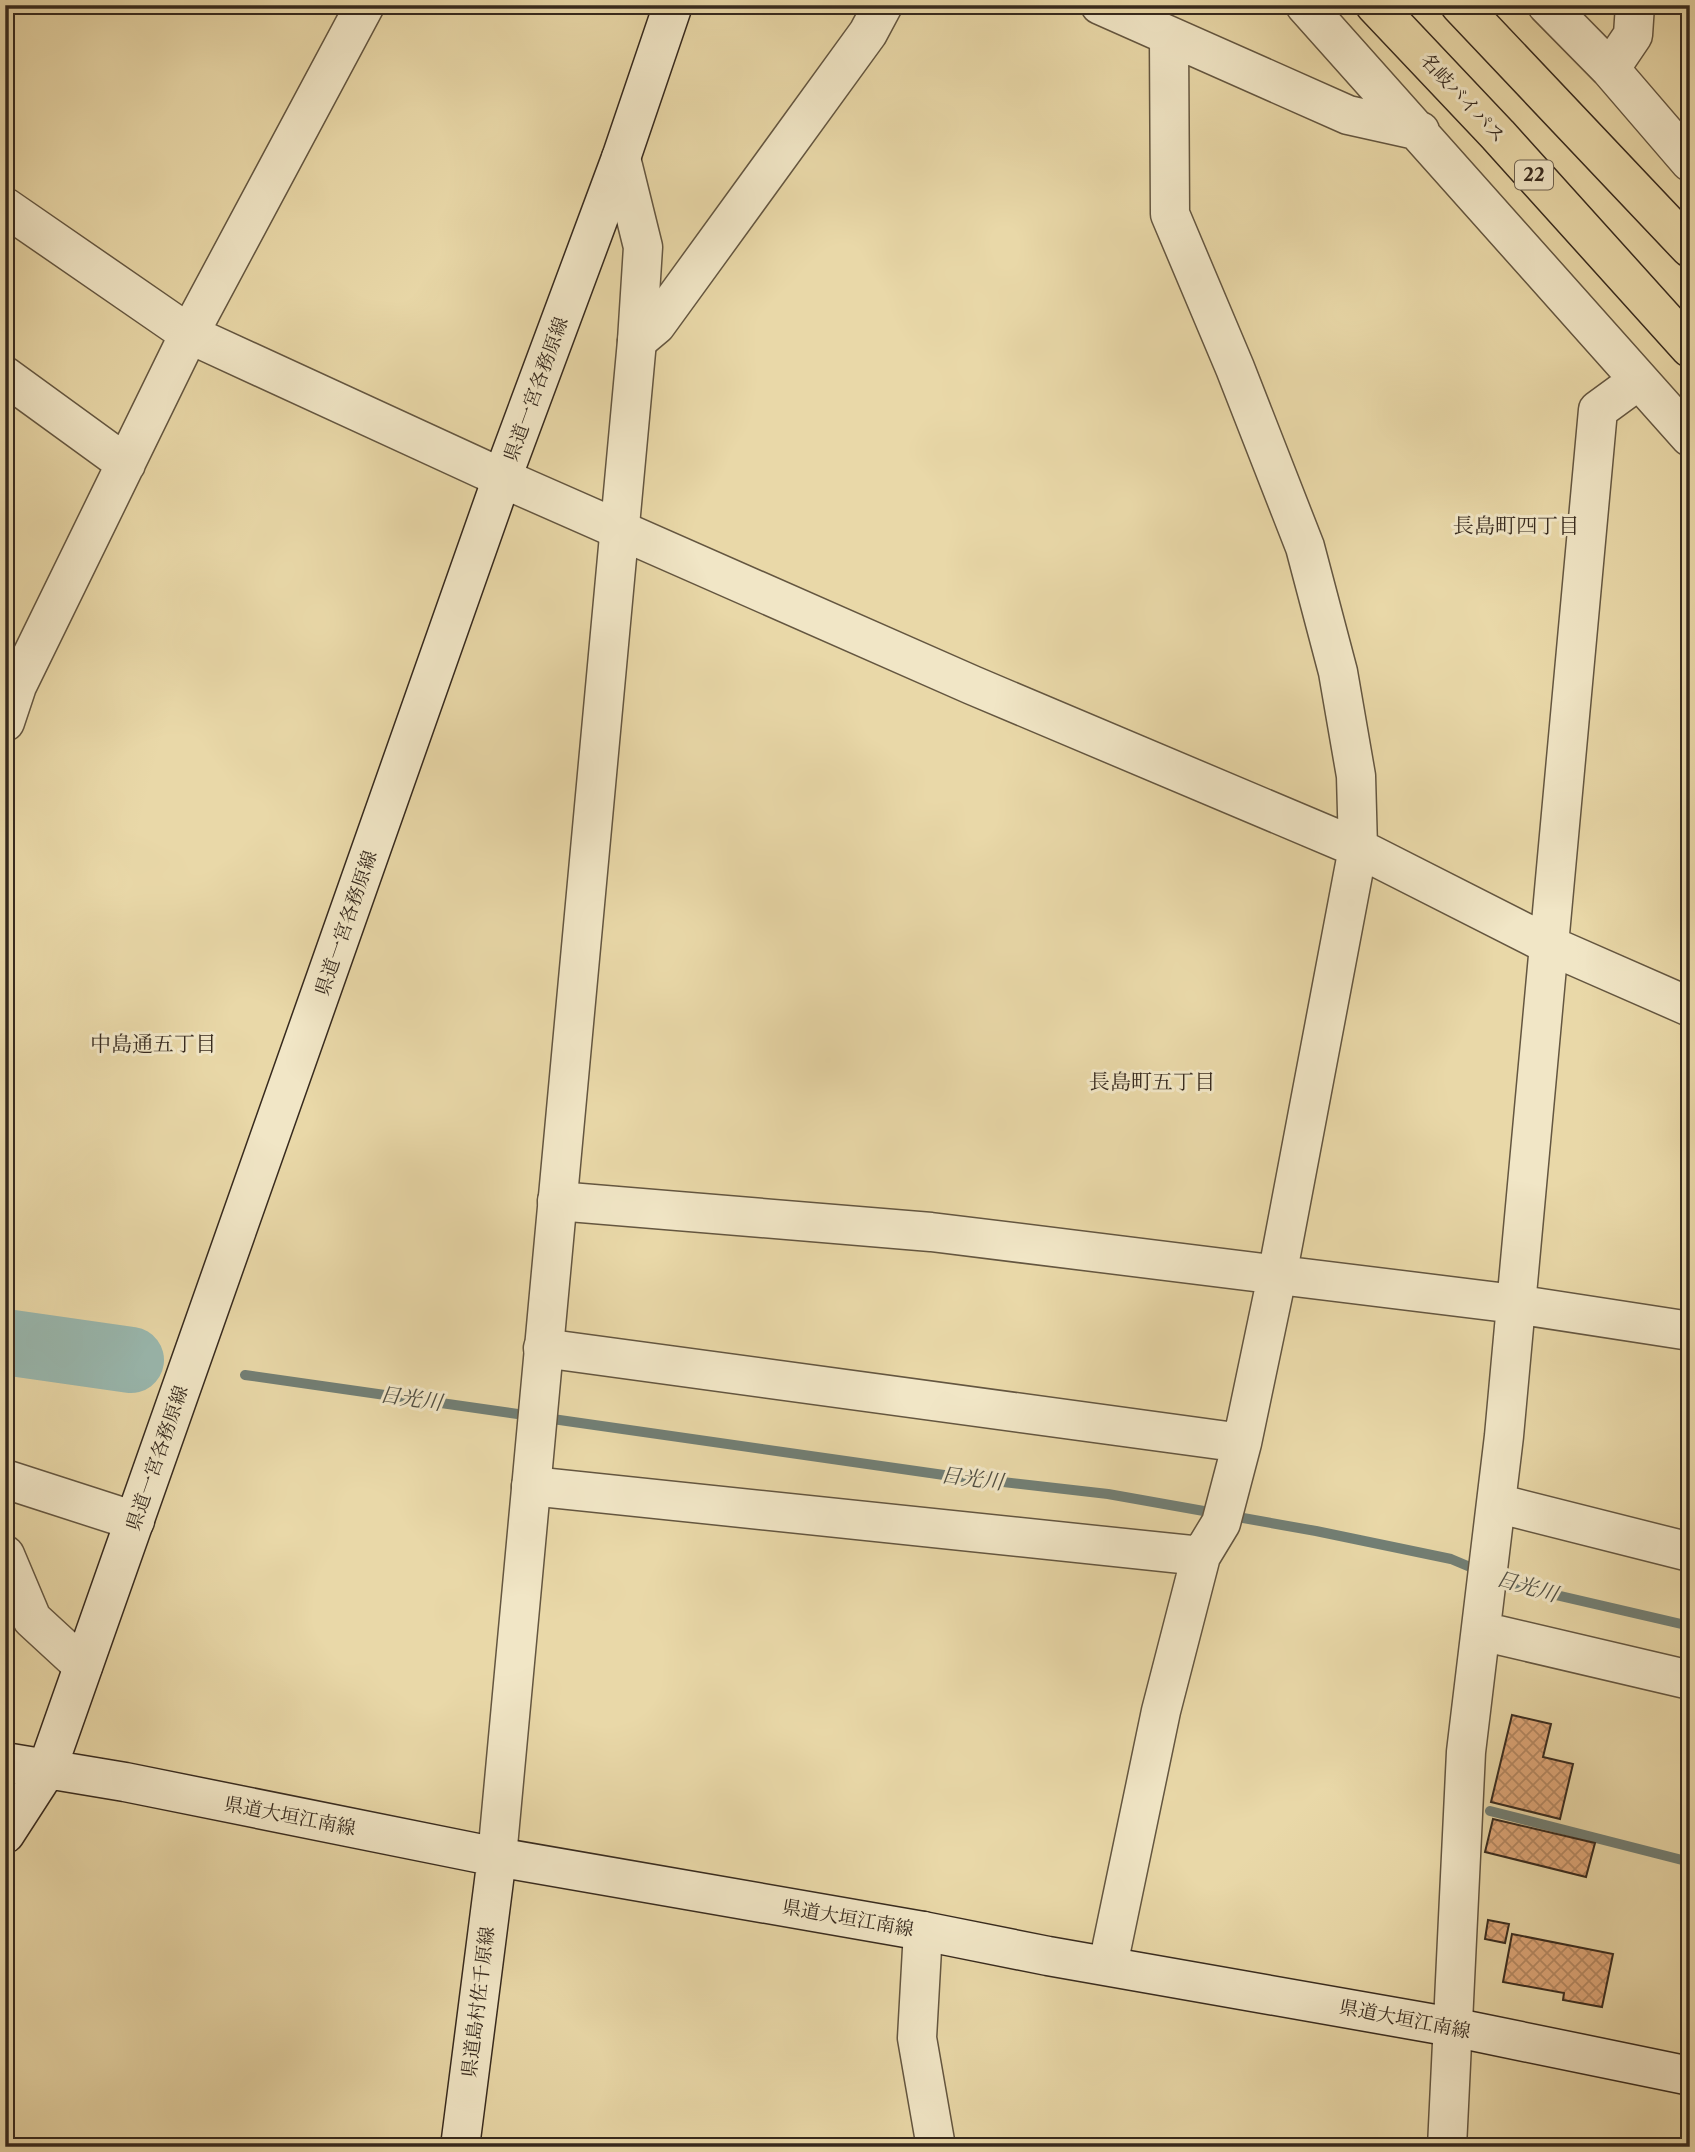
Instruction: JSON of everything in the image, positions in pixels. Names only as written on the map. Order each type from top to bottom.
[{"type":"highway","name":"名岐バイパス","points":[[1375,5],[1498,135],[1690,348]]},
{"type":"highway","points":[[1460,5],[1690,248]]},
{"type":"street","name":"県道一宮各務原線","points":[[5,1834],[47,1769],[502,478],[621,158],[673,5]]},
{"type":"street","points":[[637,341],[656,325],[868,33],[883,5]]},
{"type":"street","points":[[1100,5],[1348,116],[1420,131]]},
{"type":"street","points":[[1305,5],[1690,437]]},
{"type":"street","points":[[1547,5],[1610,69],[1690,162]]},
{"type":"street","points":[[1610,69],[1633,35],[1635,5]]},
{"type":"street","points":[[5,722],[17,686],[189,334],[355,9]]},
{"type":"street","points":[[1108,1965],[1161,1711],[1201,1556],[1226,1506],[1242,1443],[1277,1276],[1358,848],[1356,776],[1338,672],[1305,547],[1236,368],[1170,214],[1169,38]]},
{"type":"street","name":"県道島村佐千原線","points":[[460,2147],[497,1857],[637,341],[643,247],[621,158]]},
{"type":"street","points":[[5,207],[189,334],[502,478],[972,685],[1358,848],[1551,946],[1690,1007]]},
{"type":"street","points":[[5,376],[126,464]]},
{"type":"street","points":[[1447,2147],[1466,1752],[1495,1513],[1551,946],[1598,410],[1639,380]]},
{"type":"street","points":[[557,1201],[931,1233],[1515,1304],[1690,1331]]},
{"type":"street","points":[[543,1348],[1242,1443]]},
{"type":"street","points":[[5,1479],[135,1521]]},
{"type":"street","points":[[531,1486],[1201,1556]]},
{"type":"street","points":[[1495,1513],[1690,1552]]},
{"type":"street","points":[[5,1555],[32,1619],[83,1666]]},
{"type":"street","points":[[1482,1625],[1690,1681]]},
{"type":"street","name":"県道大垣江南線","points":[[5,1762],[497,1857],[1452,2027],[1690,2076]]},
{"type":"street","points":[[923,1931],[917,2038],[936,2147]]},
{"type":"building","points":[[1512,1715],[1551,1724],[1543,1757],[1573,1764],[1560,1819],[1491,1802]]},
{"type":"building","points":[[1493,1819],[1595,1843],[1586,1877],[1485,1852]]},
{"type":"building","points":[[1488,1920],[1509,1924],[1505,1943],[1485,1939]]},
{"type":"building","points":[[1512,1934],[1613,1954],[1602,2007],[1563,2000],[1564,1993],[1503,1982]]},
{"type":"waterway","name":"日光川","points":[[5,1342],[131,1360]]},
{"type":"waterway","name":"日光川","points":[[245,1375],[951,1476],[1108,1494],[1316,1531],[1451,1559],[1513,1585],[1690,1626]]},
{"type":"waterway","points":[[1490,1811],[1690,1862]]},
{"type":"district","name":"長島町四丁目","points":[[1516,525]]},
{"type":"district","name":"中島通五丁目","points":[[153,1043]]},
{"type":"district","name":"長島町五丁目","points":[[1152,1081]]}]
